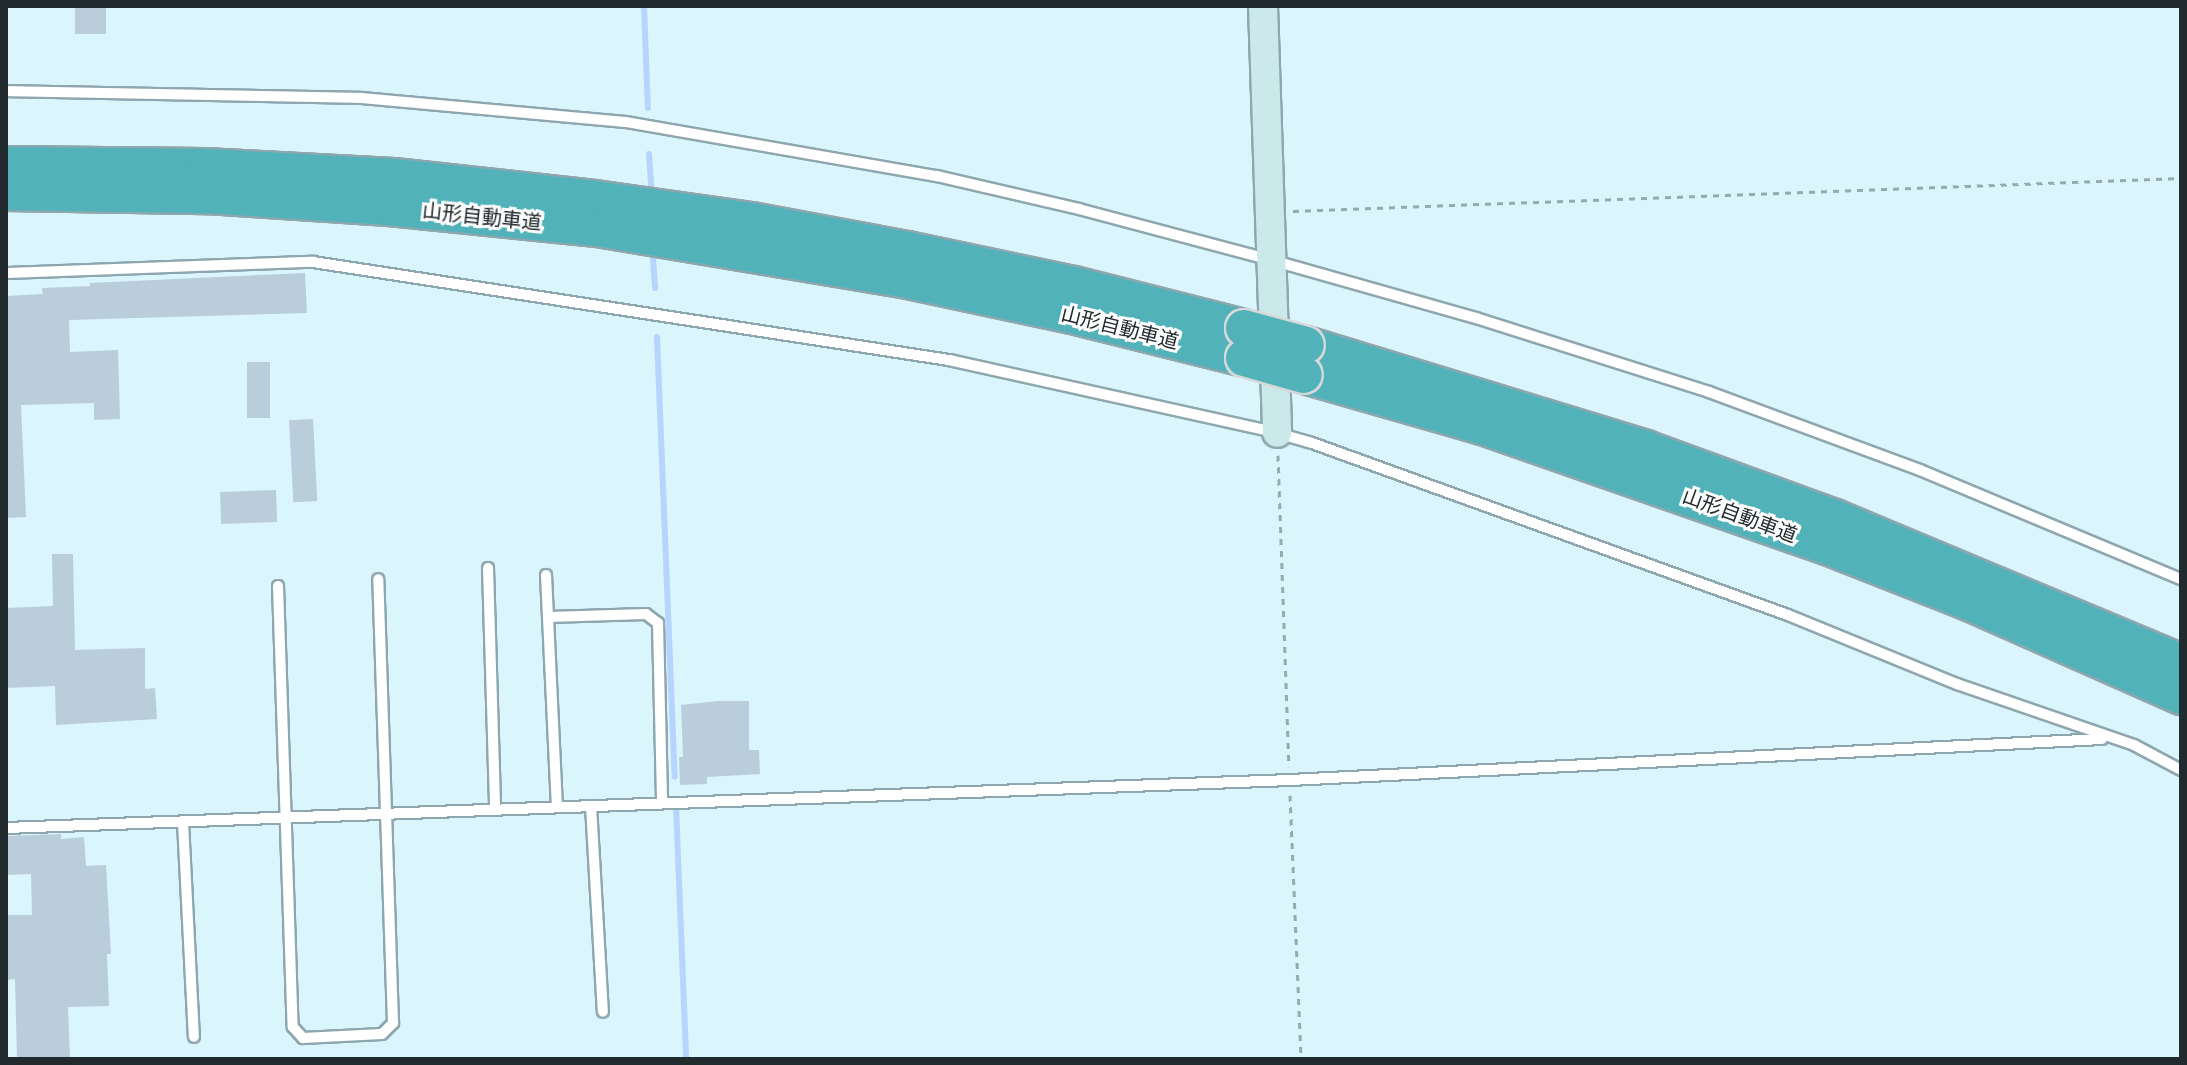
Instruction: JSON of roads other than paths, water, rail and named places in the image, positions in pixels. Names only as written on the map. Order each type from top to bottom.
[{"type":"highway","name":"山形自動車道","points":[[6,165],[205,167],[378,176],[595,199],[751,221],[1074,285],[1244,343],[1305,360],[1482,426],[1639,478],[2123,653],[2177,683]]},
{"type":"highway","name":"山形自動車道","points":[[6,192],[207,195],[389,207],[597,228],[922,283],[1072,315],[1244,343]]},
{"type":"street","points":[[1263,6],[1277,433]]},
{"type":"lane","points":[[6,91],[361,98],[626,122],[937,176],[1079,209],[1271,260],[1476,318],[1709,392],[1920,470],[2181,579]]},
{"type":"lane","points":[[6,273],[313,262],[949,360],[1277,433],[1788,615],[1957,684],[2134,745],[2181,770]]},
{"type":"lane","points":[[488,568],[495,810]]},
{"type":"lane","points":[[546,575],[557,807]]},
{"type":"lane","points":[[278,586],[293,1027],[303,1038],[382,1034],[393,1023],[378,579]]},
{"type":"lane","points":[[548,617],[646,614],[658,623],[662,803]]},
{"type":"lane","points":[[6,828],[1290,780],[2109,738]]},
{"type":"lane","points":[[591,806],[603,1012]]},
{"type":"lane","points":[[183,822],[194,1037]]},
{"type":"waterway","points":[[644,6],[648,108]]},
{"type":"waterway","points":[[649,154],[651,186]]},
{"type":"waterway","points":[[653,258],[655,288]]},
{"type":"waterway","points":[[657,337],[675,777]]},
{"type":"waterway","points":[[676,806],[686,1059]]}]
